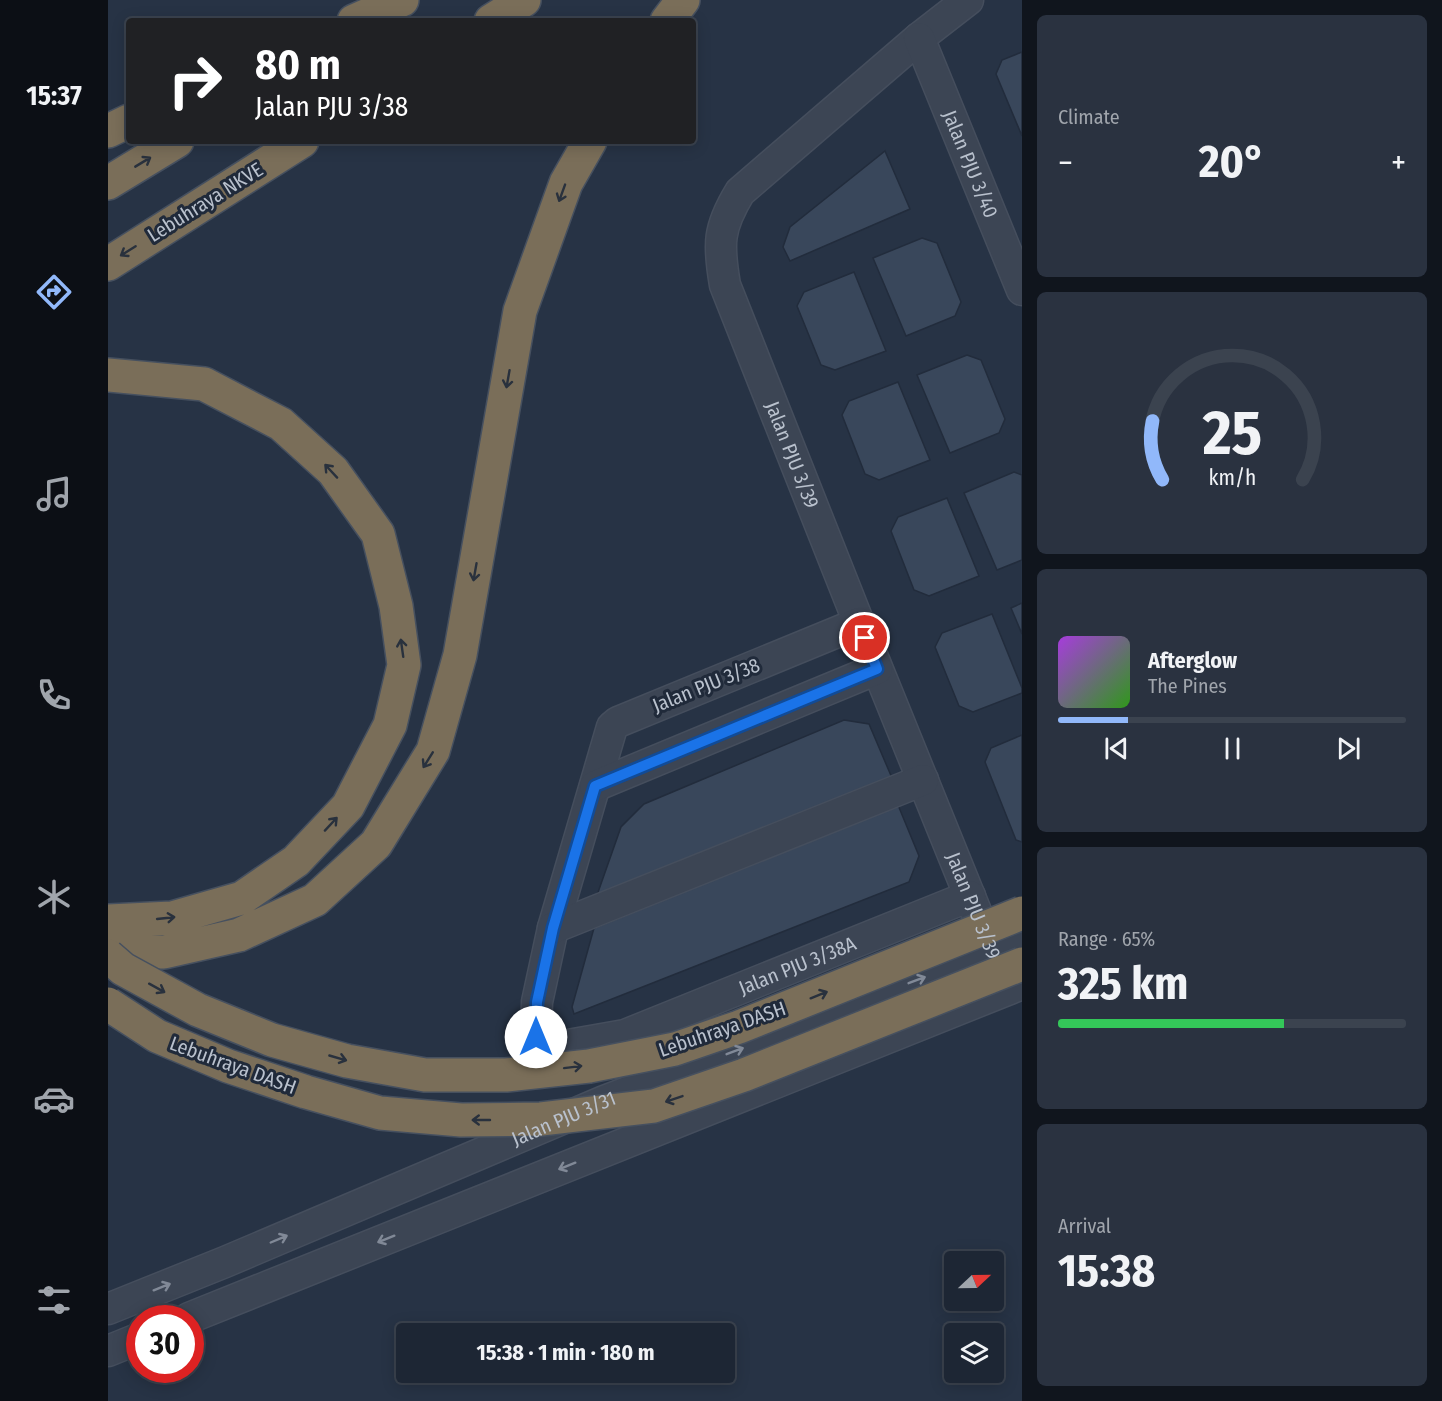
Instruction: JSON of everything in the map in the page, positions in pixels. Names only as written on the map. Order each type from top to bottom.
[{"type":"highway","points":[[361,18],[403,0]]},
{"type":"highway","points":[[376,18],[403,0]]},
{"type":"highway","points":[[496,18],[524,0]]},
{"type":"highway","points":[[669,18],[683,0]]},
{"type":"highway","points":[[108,131],[126,122]]},
{"type":"highway","points":[[108,183],[172,144]]},
{"type":"highway","name":"Lebuhraya NKVE","points":[[108,264],[297,144]]},
{"type":"highway","points":[[108,954],[164,952],[239,935],[315,900],[376,844],[433,751],[460,655],[520,311],[566,183],[588,144]]},
{"type":"highway","points":[[108,375],[204,384],[281,424],[333,471],[378,534],[396,606],[404,665],[390,726],[348,806],[296,861],[242,898],[172,918],[108,921]]},
{"type":"highway","name":"Lebuhraya DASH","points":[[108,954],[123,969],[198,1010],[272,1040],[347,1061],[425,1076],[506,1075],[589,1066],[675,1049],[739,1027],[1022,913]]},
{"type":"highway","name":"Lebuhraya DASH","points":[[108,1004],[157,1036],[228,1066],[306,1092],[381,1113],[461,1120],[541,1119],[654,1106],[1018,979]]},
{"type":"street","name":"Jalan PJU 3/39","points":[[968,0],[919,38],[740,192],[728,212],[720,234],[721,261],[725,285],[877,669],[992,951],[1018,979]]},
{"type":"street","name":"Jalan PJU 3/40","points":[[919,38],[1022,290]]},
{"type":"street","name":"Jalan PJU 3/38","points":[[625,1035],[551,1048],[536,1037],[537,1002],[553,928],[612,727],[618,722],[859,623]]},
{"type":"street","points":[[595,786],[877,669]]},
{"type":"street","points":[[553,928],[922,780]]},
{"type":"street","name":"Jalan PJU 3/38A","points":[[625,1035],[970,896]]},
{"type":"street","name":"Jalan PJU 3/31","points":[[108,1309],[602,1102],[1022,939]]},
{"type":"street","points":[[204,1312],[1018,979]]},
{"type":"street","points":[[108,1351],[126,1344]]},
{"type":"building","points":[[1022,52],[1022,136],[996,74],[1002,60]]},
{"type":"building","points":[[885,151],[910,209],[790,261],[783,247],[790,227]]},
{"type":"building","points":[[922,238],[937,243],[961,302],[955,316],[906,336],[873,258]]},
{"type":"building","points":[[854,272],[886,351],[835,370],[821,365],[797,306],[804,292]]},
{"type":"building","points":[[967,355],[981,360],[1005,419],[999,433],[950,453],[917,375]]},
{"type":"building","points":[[898,382],[930,460],[879,480],[865,474],[842,415],[849,401]]},
{"type":"building","points":[[1014,472],[1022,475],[1022,560],[997,570],[964,493]]},
{"type":"building","points":[[947,498],[979,576],[929,596],[914,590],[891,531],[898,517]]},
{"type":"building","points":[[1022,603],[1022,634],[1011,608]]},
{"type":"building","points":[[992,614],[1022,693],[973,712],[959,706],[935,647],[942,633]]},
{"type":"building","points":[[844,720],[869,724],[892,778],[596,898],[621,827],[644,804]]},
{"type":"building","points":[[1022,735],[1022,842],[1016,840],[985,762],[991,748]]},
{"type":"building","points":[[898,805],[919,856],[909,882],[574,1014],[572,1007],[594,928]]},
{"type":"route","points":[[536,1037],[537,1002],[553,928],[595,786],[877,669],[865,638]]}]
